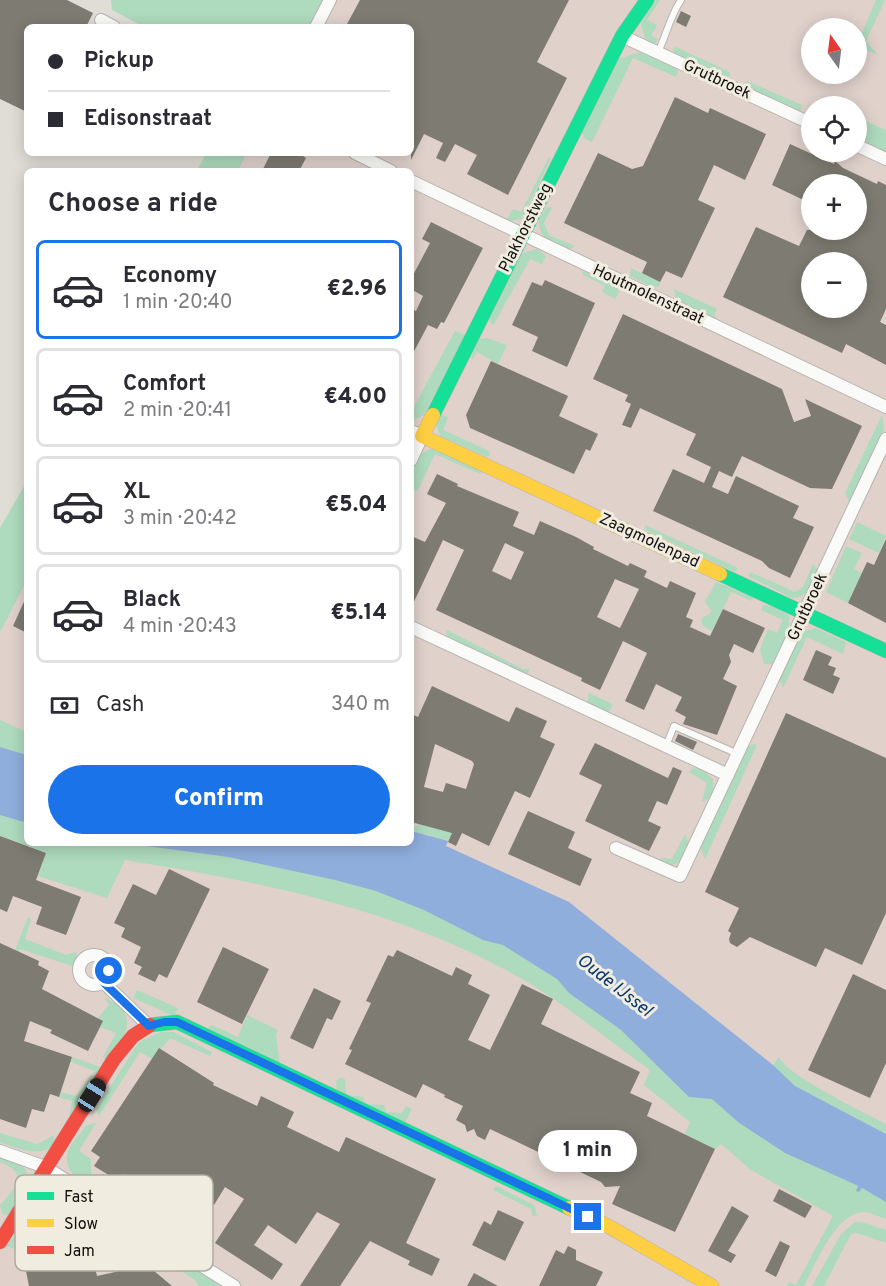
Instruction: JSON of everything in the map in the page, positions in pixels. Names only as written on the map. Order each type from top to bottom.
[{"type":"street","points":[[318,24],[330,0]]},
{"type":"street","name":"Plakhorstweg","points":[[417,434],[523,236],[622,36],[647,0]]},
{"type":"street","points":[[101,20],[108,24]]},
{"type":"street","name":"Grutbroek","points":[[622,36],[801,119]]},
{"type":"street","points":[[867,150],[886,159]]},
{"type":"street","points":[[361,156],[385,168]]},
{"type":"street","name":"Houtmolenstraat","points":[[414,182],[886,407]]},
{"type":"street","name":"Zaagmolenpad","points":[[417,434],[886,651]]},
{"type":"street","name":"Grutbroek","points":[[616,848],[680,876],[806,614],[886,439]]},
{"type":"street","points":[[414,628],[728,775]]},
{"type":"street","points":[[103,982],[149,1026]]},
{"type":"street","points":[[40,1175],[114,1059],[135,1032],[164,1022],[177,1022],[608,1227],[711,1286]]},
{"type":"street","points":[[0,1151],[45,1167],[58,1175]]},
{"type":"street","points":[[0,1242],[15,1217]]},
{"type":"street","points":[[210,1271],[234,1286]]},
{"type":"lane","points":[[658,52],[671,26],[671,15],[681,0]]},
{"type":"lane","points":[[666,746],[674,726],[739,754]]},
{"type":"shaded area","points":[[293,0],[886,0],[886,1286],[0,1286],[0,557],[24,511],[24,846],[414,846],[414,168],[204,168],[210,156],[414,156],[414,24],[280,24]]},
{"type":"green space","points":[[111,0],[325,0],[313,24],[138,24],[112,10]]},
{"type":"green space","points":[[655,0],[660,0],[647,20],[657,25],[651,36],[658,39],[654,45],[645,39],[641,23]]},
{"type":"green space","points":[[876,0],[885,0],[867,39],[867,21]]},
{"type":"green space","points":[[867,42],[878,55],[867,50]]},
{"type":"green space","points":[[676,47],[730,72],[730,76],[724,78],[675,55],[673,49]]},
{"type":"green space","points":[[640,52],[676,68],[678,72],[676,77],[633,58],[592,142],[585,139],[582,132],[619,59]]},
{"type":"green space","points":[[747,81],[801,105],[801,110],[796,111],[746,88],[744,83]]},
{"type":"green space","points":[[867,122],[886,130],[886,152],[867,143]]},
{"type":"green space","points":[[204,156],[246,156],[240,168],[198,168]]},
{"type":"green space","points":[[549,157],[551,159],[521,219],[510,221],[507,219],[513,209],[521,212]]},
{"type":"green space","points":[[547,207],[552,207],[544,223],[549,235],[575,246],[568,251],[547,240],[541,231],[539,219]]},
{"type":"green space","points":[[537,249],[546,256],[542,264],[530,259],[494,324],[491,323],[489,319],[520,254]]},
{"type":"green space","points":[[631,268],[660,282],[659,286],[652,287],[630,276]]},
{"type":"green space","points":[[582,271],[617,286],[619,292],[615,299],[602,292],[605,286],[583,275]]},
{"type":"green space","points":[[674,289],[717,309],[714,316],[720,322],[676,300]]},
{"type":"green space","points":[[455,331],[465,335],[424,415],[414,420],[414,406]]},
{"type":"green space","points":[[487,338],[507,345],[498,364],[477,352],[473,359],[471,358],[478,339]]},
{"type":"green space","points":[[439,414],[448,417],[443,430],[489,451],[490,455],[487,457],[440,436],[436,424]]},
{"type":"green space","points":[[882,415],[884,430],[850,504],[845,493]]},
{"type":"green space","points":[[432,449],[482,470],[480,474],[435,454],[418,490],[414,491],[414,465],[420,455]]},
{"type":"green space","points":[[24,486],[24,586],[0,632],[0,528]]},
{"type":"green space","points":[[857,522],[886,536],[879,553],[849,539]]},
{"type":"green space","points":[[645,525],[738,568],[735,572],[645,530]]},
{"type":"green space","points":[[846,546],[862,553],[854,569],[862,573],[848,603],[826,592]]},
{"type":"green space","points":[[813,564],[818,570],[815,580],[806,593],[798,597],[792,598],[748,576],[750,572],[795,592],[803,587]]},
{"type":"green space","points":[[716,582],[753,597],[752,601],[731,592],[712,631],[703,626],[701,619],[712,612],[705,602]]},
{"type":"green space","points":[[763,605],[775,606],[789,616],[789,633],[776,664],[764,664],[760,649],[768,629],[777,633],[783,620],[761,610]]},
{"type":"green space","points":[[816,628],[846,642],[843,654],[807,637],[783,688],[779,678],[800,636],[805,631]]},
{"type":"green space","points":[[447,630],[523,669],[530,669],[527,674],[446,637]]},
{"type":"green space","points":[[589,693],[613,704],[610,711],[604,712],[587,704]]},
{"type":"green space","points":[[0,720],[24,731],[24,754],[0,747]]},
{"type":"green space","points":[[753,744],[757,745],[705,859],[700,847],[747,748]]},
{"type":"green space","points":[[693,768],[704,770],[713,780],[713,793],[705,801],[702,801],[707,783],[689,772]]},
{"type":"green space","points":[[0,815],[24,822],[24,845],[0,836]]},
{"type":"green space","points":[[418,824],[454,829],[448,841],[414,832],[414,826],[417,827]]},
{"type":"green space","points":[[685,834],[689,845],[682,861],[672,865],[659,863],[661,858],[672,859]]},
{"type":"green space","points":[[27,846],[146,846],[228,857],[291,869],[391,894],[503,944],[590,996],[664,1070],[858,1186],[857,1190],[862,1188],[886,1199],[886,1219],[864,1212],[854,1214],[844,1221],[828,1241],[804,1286],[787,1286],[789,1282],[796,1285],[833,1216],[751,1170],[721,1144],[715,1149],[685,1134],[690,1122],[644,1085],[650,1070],[560,1004],[523,980],[459,947],[367,912],[222,877],[125,860],[107,898],[38,876],[46,853]]},
{"type":"green space","points":[[28,917],[31,920],[25,939],[66,955],[75,952],[79,957],[75,967],[20,949],[0,1003],[0,990]]},
{"type":"green space","points":[[137,990],[178,1008],[174,1016],[133,998]]},
{"type":"green space","points":[[104,997],[122,1007],[127,1022],[121,1041],[107,1061],[103,1057],[116,1033],[100,1027],[103,1021],[98,1018],[109,1005]]},
{"type":"green space","points":[[247,1015],[278,1030],[276,1035],[280,1066],[207,1028],[212,1025],[238,1037]]},
{"type":"green space","points":[[161,1032],[173,1032],[212,1052],[210,1056],[170,1038],[152,1059],[140,1052],[99,1116],[96,1109],[139,1042]]},
{"type":"green space","points":[[72,1057],[103,1068],[69,1118],[72,1101],[59,1097],[61,1092],[76,1096],[95,1071],[71,1062]]},
{"type":"green space","points":[[779,1057],[785,1065],[810,1083],[886,1124],[886,1134],[795,1086],[773,1065]]},
{"type":"green space","points":[[340,1078],[345,1079],[346,1095],[363,1097],[366,1104],[384,1105],[386,1112],[402,1113],[406,1106],[412,1109],[403,1127],[337,1093],[336,1081]]},
{"type":"green space","points":[[96,1123],[79,1151],[91,1159],[91,1175],[73,1175],[67,1161],[68,1152],[87,1125]]},
{"type":"green space","points":[[0,1133],[37,1144],[53,1136],[56,1144],[43,1151],[29,1151],[0,1142]]},
{"type":"green space","points":[[0,1154],[22,1166],[27,1175],[17,1175],[9,1166],[0,1162]]},
{"type":"green space","points":[[15,1185],[15,1205],[8,1216],[2,1213],[0,1205]]},
{"type":"green space","points":[[496,1186],[534,1205],[537,1216],[533,1216],[531,1209],[493,1190]]},
{"type":"green space","points":[[855,1222],[886,1230],[886,1243],[857,1233],[851,1234],[824,1286],[812,1286],[841,1234]]},
{"type":"green space","points":[[15,1234],[15,1249],[7,1246]]},
{"type":"green space","points":[[181,1271],[199,1271],[221,1286],[199,1286],[195,1280]]},
{"type":"water","points":[[0,747],[24,754],[24,822],[0,815]]},
{"type":"water","name":"Oude IJssel","points":[[414,832],[448,841],[446,846],[569,902],[773,1065],[795,1086],[886,1134],[886,1202],[862,1188],[859,1192],[856,1191],[858,1186],[785,1153],[738,1122],[712,1099],[689,1097],[621,1030],[569,993],[557,979],[503,945],[483,940],[424,910],[376,891],[228,857],[146,846],[414,846]]},
{"type":"building","points":[[0,0],[67,0],[93,13],[88,24],[24,24],[24,111],[0,99]]},
{"type":"building","points":[[360,0],[569,0],[537,62],[567,78],[508,195],[467,174],[477,155],[455,144],[445,162],[436,158],[443,143],[424,134],[414,154],[414,24],[347,24]]},
{"type":"building","points":[[681,11],[691,16],[686,27],[676,22]]},
{"type":"building","points":[[675,97],[708,113],[710,108],[766,134],[745,180],[714,165],[698,200],[715,208],[682,278],[666,271],[660,282],[642,273],[647,262],[564,223],[598,153],[632,169],[643,166]]},
{"type":"building","points":[[790,144],[801,149],[801,162],[834,164],[836,162],[856,174],[801,174],[801,199],[772,185]]},
{"type":"building","points":[[270,156],[303,156],[306,158],[301,168],[264,168]]},
{"type":"building","points":[[867,179],[886,185],[886,309],[880,322],[886,325],[886,365],[846,344],[842,353],[723,297],[756,227],[799,246],[802,240],[867,240]]},
{"type":"building","points":[[431,222],[483,248],[444,323],[441,322],[437,329],[428,325],[414,351],[414,310],[416,311],[423,296],[414,291],[414,273],[430,243],[422,239]]},
{"type":"building","points":[[545,280],[595,303],[567,367],[532,351],[538,337],[512,325],[532,282],[542,286]]},
{"type":"building","points":[[623,314],[782,389],[794,422],[811,416],[805,399],[862,426],[832,489],[810,488],[742,456],[732,477],[719,471],[712,487],[728,494],[736,476],[799,506],[793,518],[814,527],[790,578],[769,568],[762,561],[653,511],[673,469],[704,483],[711,467],[686,455],[696,434],[640,408],[631,428],[622,425],[631,404],[625,401],[628,395],[593,379]]},
{"type":"building","points":[[491,361],[568,396],[559,416],[598,434],[590,451],[586,449],[574,474],[470,428],[466,415]]},
{"type":"building","points":[[437,474],[458,484],[457,486],[519,512],[513,526],[534,535],[540,521],[576,537],[594,547],[593,549],[628,566],[630,563],[647,571],[644,577],[667,588],[670,581],[696,593],[686,617],[693,620],[690,627],[710,636],[723,609],[765,628],[753,653],[734,644],[729,655],[731,662],[723,679],[737,686],[717,735],[683,724],[686,717],[675,711],[682,697],[656,684],[644,710],[625,701],[647,653],[623,641],[600,690],[581,681],[582,678],[436,610],[464,550],[443,540],[414,602],[414,537],[425,542],[446,503],[427,494]],"holes":[[[505,543],[524,552],[511,580],[492,571]],[[615,579],[639,589],[620,628],[597,617]]]},
{"type":"building","points":[[886,539],[886,623],[848,603],[867,562],[874,565]]},
{"type":"building","points":[[24,602],[24,632],[13,626]]},
{"type":"building","points":[[816,650],[832,657],[828,665],[836,668],[833,675],[840,678],[833,694],[803,680]]},
{"type":"building","points":[[432,686],[509,722],[516,707],[547,721],[540,737],[555,744],[530,798],[515,791],[489,846],[462,833],[456,846],[448,842],[452,833],[414,823],[414,715],[418,717]],"holes":[[[435,744],[474,764],[466,789],[446,783],[443,792],[424,787]]]},
{"type":"building","points":[[786,713],[886,758],[886,913],[862,965],[825,948],[816,967],[750,937],[737,947],[730,943],[731,933],[728,931],[739,908],[705,892]]},
{"type":"building","points":[[678,734],[697,742],[693,750],[675,741]]},
{"type":"building","points":[[595,743],[668,778],[673,767],[682,771],[667,805],[657,801],[648,821],[661,827],[649,851],[585,821],[602,785],[579,774]]},
{"type":"building","points":[[528,811],[575,832],[568,848],[592,859],[580,886],[508,854]]},
{"type":"building","points":[[0,836],[46,853],[36,880],[81,897],[66,935],[36,924],[42,907],[13,896],[7,912],[0,909]]},
{"type":"building","points":[[169,869],[210,889],[167,978],[159,974],[155,982],[138,974],[142,967],[134,963],[141,947],[121,937],[125,928],[114,923],[133,884],[156,895]]},
{"type":"building","points":[[0,943],[39,961],[38,965],[49,971],[42,989],[103,1021],[88,1051],[50,1033],[52,1030],[30,1021],[24,1041],[72,1057],[59,1097],[50,1094],[44,1112],[32,1109],[26,1128],[0,1119]]},
{"type":"building","points":[[223,947],[269,969],[242,1024],[197,1002]]},
{"type":"building","points":[[397,950],[452,976],[456,967],[472,975],[468,984],[490,995],[468,1040],[490,1050],[522,984],[553,999],[541,1024],[640,1072],[630,1093],[652,1103],[647,1116],[715,1149],[675,1232],[612,1204],[620,1186],[605,1187],[601,1182],[490,1129],[485,1140],[477,1136],[474,1129],[467,1132],[465,1125],[456,1120],[463,1106],[444,1097],[445,1095],[423,1084],[416,1098],[345,1064],[352,1050],[349,1049],[371,1003],[366,1001],[388,955],[393,957]]},
{"type":"building","points":[[853,974],[886,990],[886,1063],[870,1098],[808,1070]]},
{"type":"building","points":[[314,988],[341,1001],[332,1020],[327,1018],[313,1049],[290,1038]]},
{"type":"building","points":[[159,1048],[214,1083],[213,1085],[257,1106],[261,1096],[294,1112],[287,1127],[339,1152],[346,1137],[436,1179],[406,1243],[440,1259],[432,1276],[408,1265],[410,1261],[370,1241],[340,1286],[300,1286],[340,1224],[317,1212],[296,1244],[268,1225],[254,1245],[283,1264],[272,1280],[215,1243],[244,1199],[225,1187],[213,1204],[213,1175],[109,1175],[94,1166],[100,1157],[91,1151]]},
{"type":"building","points":[[779,1189],[812,1206],[805,1218],[773,1201]]},
{"type":"building","points":[[732,1206],[749,1216],[728,1251],[736,1255],[731,1263],[708,1251]]},
{"type":"building","points":[[498,1210],[524,1222],[505,1261],[472,1245],[484,1221],[491,1225]]},
{"type":"building","points":[[780,1241],[790,1246],[776,1277],[765,1271]]},
{"type":"building","points":[[568,1246],[576,1250],[576,1260],[603,1272],[596,1286],[539,1286],[556,1250],[564,1254]]},
{"type":"building","points":[[26,1271],[96,1271],[97,1276],[120,1271],[154,1271],[172,1286],[29,1286]]},
{"type":"building","points":[[474,1273],[498,1286],[467,1286]]},
{"type":"traffic: fast","points":[[433,415],[622,36],[647,0]]},
{"type":"traffic: fast","points":[[720,574],[886,651]]},
{"type":"traffic: fast","points":[[150,1025],[177,1022],[569,1208]]},
{"type":"traffic: slow","points":[[433,415],[422,436],[720,574]]},
{"type":"traffic: slow","points":[[569,1208],[608,1226],[712,1286]]},
{"type":"traffic: jam","points":[[42,1175],[114,1059],[133,1036],[150,1025]]},
{"type":"traffic: jam","points":[[0,1242],[15,1218]]},
{"type":"route","points":[[109,971],[103,982],[149,1026],[164,1022],[177,1022],[588,1217]]}]
